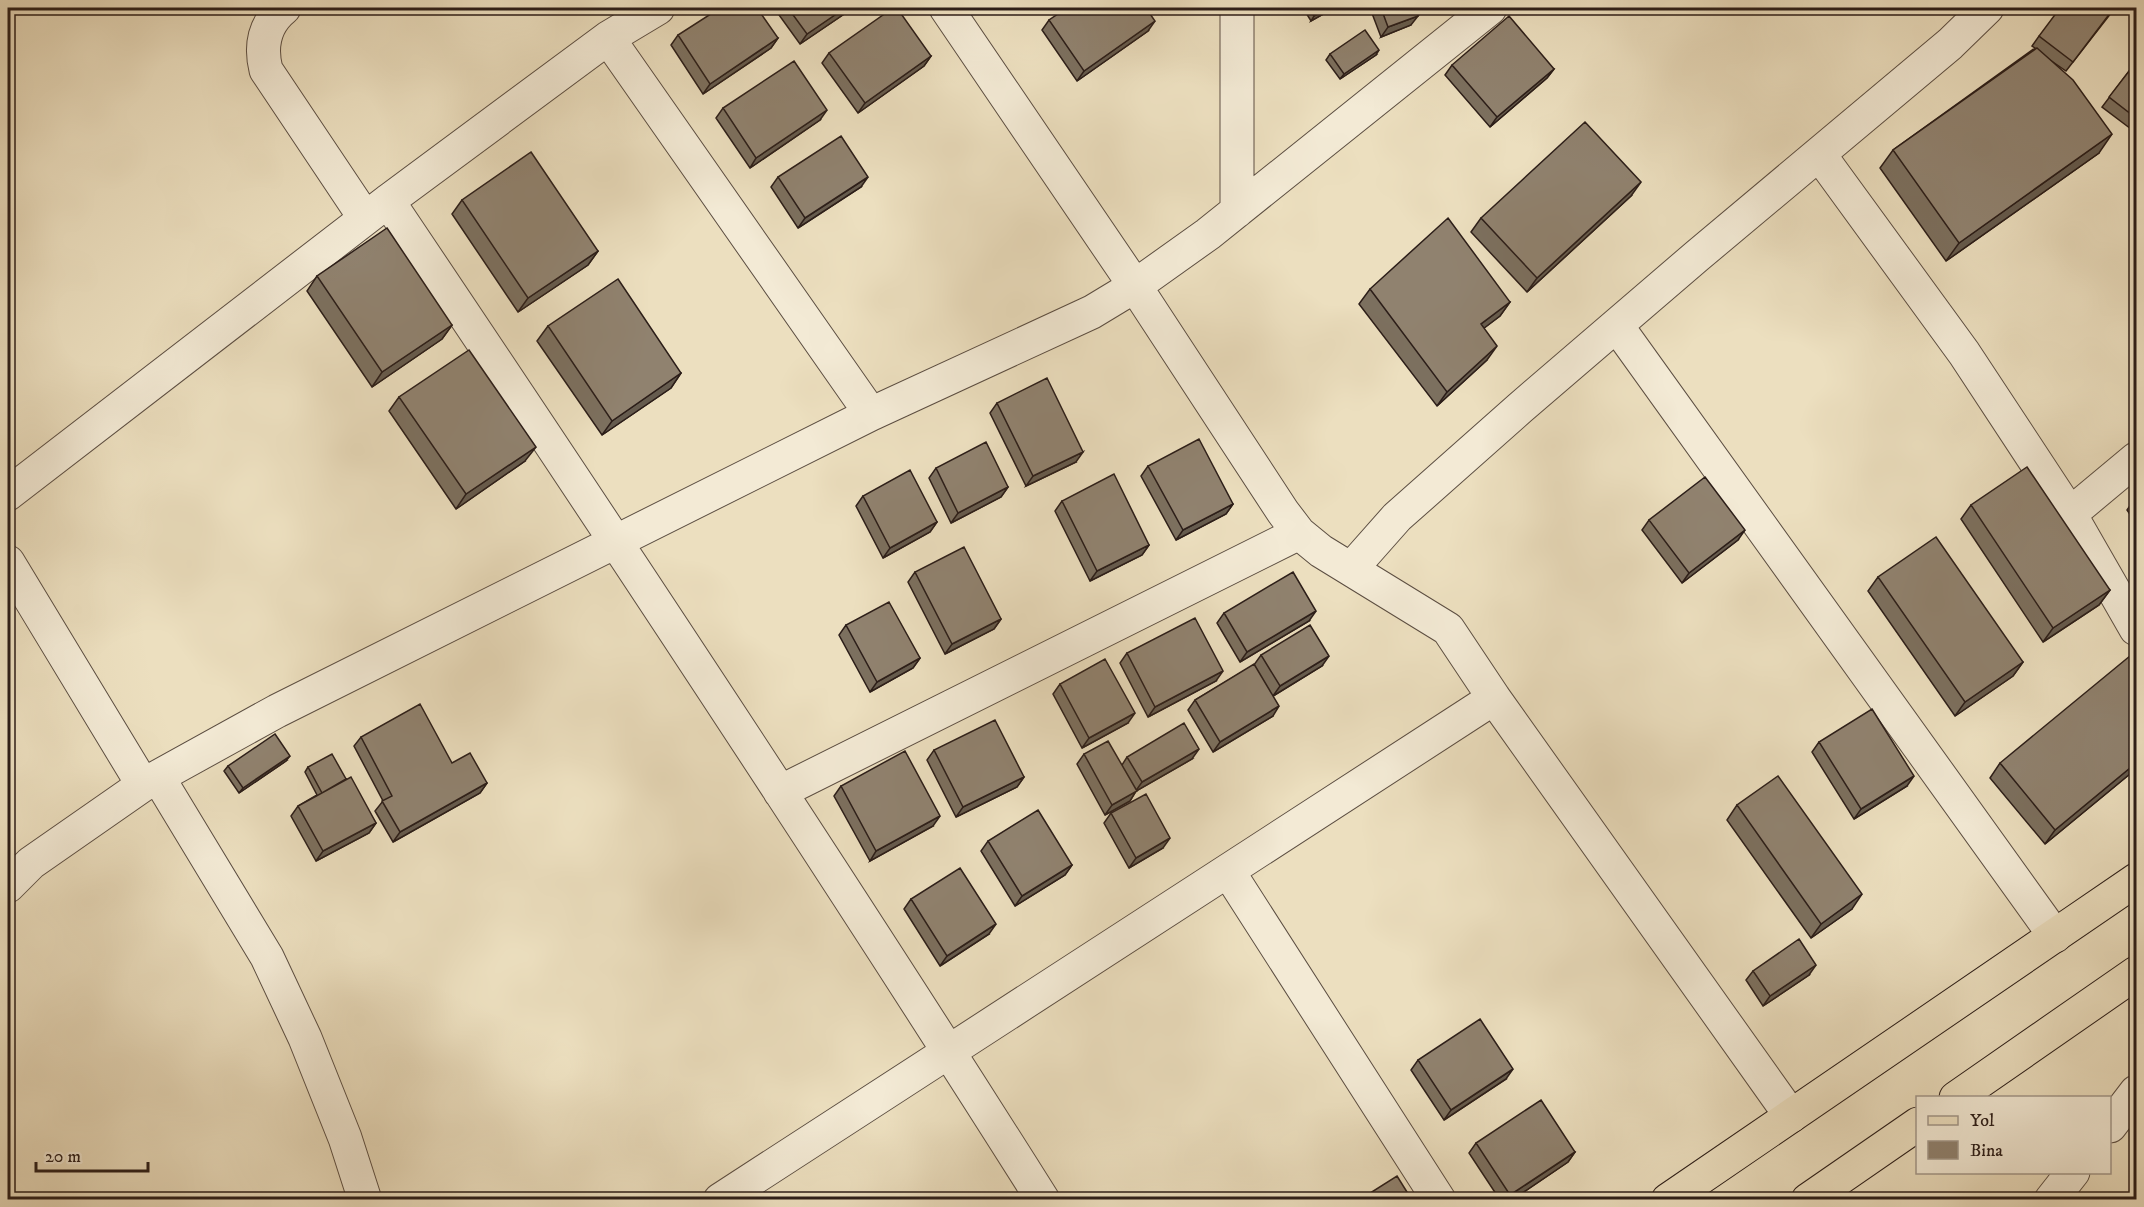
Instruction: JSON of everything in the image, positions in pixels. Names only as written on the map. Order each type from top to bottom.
[{"type":"main road","points":[[1668,1200],[2136,880]]},
{"type":"main road","points":[[1959,1096],[2136,973]]},
{"type":"main road","points":[[1808,1200],[1916,1125]]},
{"type":"street","points":[[284,8],[268,26],[263,42],[262,56],[266,70],[376,209],[616,542],[950,1052],[1044,1200]]},
{"type":"street","points":[[8,494],[376,209],[608,38],[658,8]]},
{"type":"street","points":[[946,8],[1299,533],[1321,551],[1448,628],[1494,698],[1791,1116]]},
{"type":"street","points":[[1237,8],[1237,211]]},
{"type":"street","points":[[8,886],[30,863],[151,781],[277,711],[872,414],[1092,312],[1135,286],[1208,234],[1490,8]]},
{"type":"street","points":[[1351,569],[1398,517],[1617,326],[1950,44],[1987,8]]},
{"type":"street","points":[[608,38],[872,414]]},
{"type":"street","points":[[1819,154],[1964,353],[2070,514],[2136,629]]},
{"type":"street","points":[[1617,326],[2055,936]]},
{"type":"street","points":[[2070,514],[2136,459]]},
{"type":"street","points":[[780,792],[1299,533]]},
{"type":"street","points":[[8,562],[267,957],[305,1038],[345,1138],[365,1200]]},
{"type":"street","points":[[720,1200],[1494,698]]},
{"type":"street","points":[[1228,871],[1439,1200]]},
{"type":"street","points":[[2111,1123],[2136,1092]]},
{"type":"street","points":[[2051,1200],[2072,1174]]},
{"type":"building","points":[[720,8],[757,8],[778,38],[710,84],[678,35]]},
{"type":"building","points":[[788,8],[845,8],[807,34]]},
{"type":"building","points":[[893,8],[897,8],[931,56],[865,103],[829,53]]},
{"type":"building","points":[[1067,8],[1146,8],[1155,21],[1084,71],[1049,20]]},
{"type":"building","points":[[1309,8],[1329,8],[1314,16]]},
{"type":"building","points":[[1381,8],[1415,8],[1418,16],[1388,27]]},
{"type":"building","points":[[2060,8],[2114,8],[2073,62],[2039,36]]},
{"type":"building","points":[[1509,16],[1554,69],[1497,117],[1452,65]]},
{"type":"building","points":[[1365,30],[1379,50],[1344,74],[1330,54]]},
{"type":"building","points":[[2037,48],[2073,80],[2112,134],[1959,243],[1893,150]]},
{"type":"building","points":[[794,61],[827,110],[756,158],[723,108]]},
{"type":"building","points":[[2136,62],[2136,118],[2109,97]]},
{"type":"building","points":[[1585,122],[1641,182],[1537,278],[1481,218]]},
{"type":"building","points":[[841,136],[868,177],[805,218],[778,177]]},
{"type":"building","points":[[531,152],[598,251],[528,298],[462,200]]},
{"type":"building","points":[[1448,218],[1510,302],[1481,324],[1497,346],[1447,392],[1370,289]]},
{"type":"building","points":[[387,228],[452,325],[382,372],[317,276]]},
{"type":"building","points":[[618,279],[681,373],[612,421],[548,326]]},
{"type":"building","points":[[469,350],[536,447],[466,494],[399,397]]},
{"type":"building","points":[[1047,378],[1083,452],[1033,476],[997,403]]},
{"type":"building","points":[[1199,439],[1233,504],[1183,530],[1148,466]]},
{"type":"building","points":[[986,442],[1008,487],[958,513],[936,468]]},
{"type":"building","points":[[2027,467],[2110,590],[2053,628],[1971,505]]},
{"type":"building","points":[[910,470],[937,522],[890,548],[863,496]]},
{"type":"building","points":[[1114,474],[1149,545],[1097,571],[1062,501]]},
{"type":"building","points":[[1705,477],[1745,530],[1689,573],[1649,520]]},
{"type":"building","points":[[1936,537],[2023,662],[1965,702],[1878,577]]},
{"type":"building","points":[[964,547],[1001,619],[952,644],[915,572]]},
{"type":"building","points":[[1293,572],[1316,611],[1247,652],[1224,613]]},
{"type":"building","points":[[889,602],[920,658],[877,682],[846,625]]},
{"type":"building","points":[[1195,618],[1223,671],[1155,707],[1127,653]]},
{"type":"building","points":[[1310,625],[1329,656],[1280,686],[1261,655]]},
{"type":"building","points":[[2136,651],[2136,763],[2055,830],[2000,763]]},
{"type":"building","points":[[1105,659],[1135,713],[1089,738],[1060,684]]},
{"type":"building","points":[[1254,664],[1279,706],[1220,742],[1195,700]]},
{"type":"building","points":[[420,704],[452,763],[470,753],[487,783],[400,832],[382,801],[392,796],[361,737]]},
{"type":"building","points":[[1872,709],[1914,776],[1861,809],[1819,742]]},
{"type":"building","points":[[995,720],[1024,777],[963,807],[934,750]]},
{"type":"building","points":[[1184,723],[1199,749],[1142,782],[1127,757]]},
{"type":"building","points":[[275,734],[290,756],[243,788],[228,766]]},
{"type":"building","points":[[1108,741],[1137,791],[1112,805],[1084,754]]},
{"type":"building","points":[[905,751],[940,816],[876,851],[841,786]]},
{"type":"building","points":[[332,754],[346,779],[322,793],[308,767]]},
{"type":"building","points":[[1778,776],[1862,894],[1821,924],[1737,805]]},
{"type":"building","points":[[351,777],[376,823],[323,851],[298,806]]},
{"type":"building","points":[[1146,794],[1170,838],[1136,858],[1111,813]]},
{"type":"building","points":[[1038,810],[1072,865],[1022,896],[988,841]]},
{"type":"building","points":[[960,868],[996,924],[947,956],[911,899]]},
{"type":"building","points":[[1799,939],[1816,965],[1770,996],[1753,971]]},
{"type":"building","points":[[1480,1019],[1513,1069],[1451,1110],[1418,1060]]},
{"type":"building","points":[[1541,1100],[1575,1152],[1510,1195],[1476,1143]]},
{"type":"building","points":[[1397,1176],[1412,1200],[1359,1200]]}]
